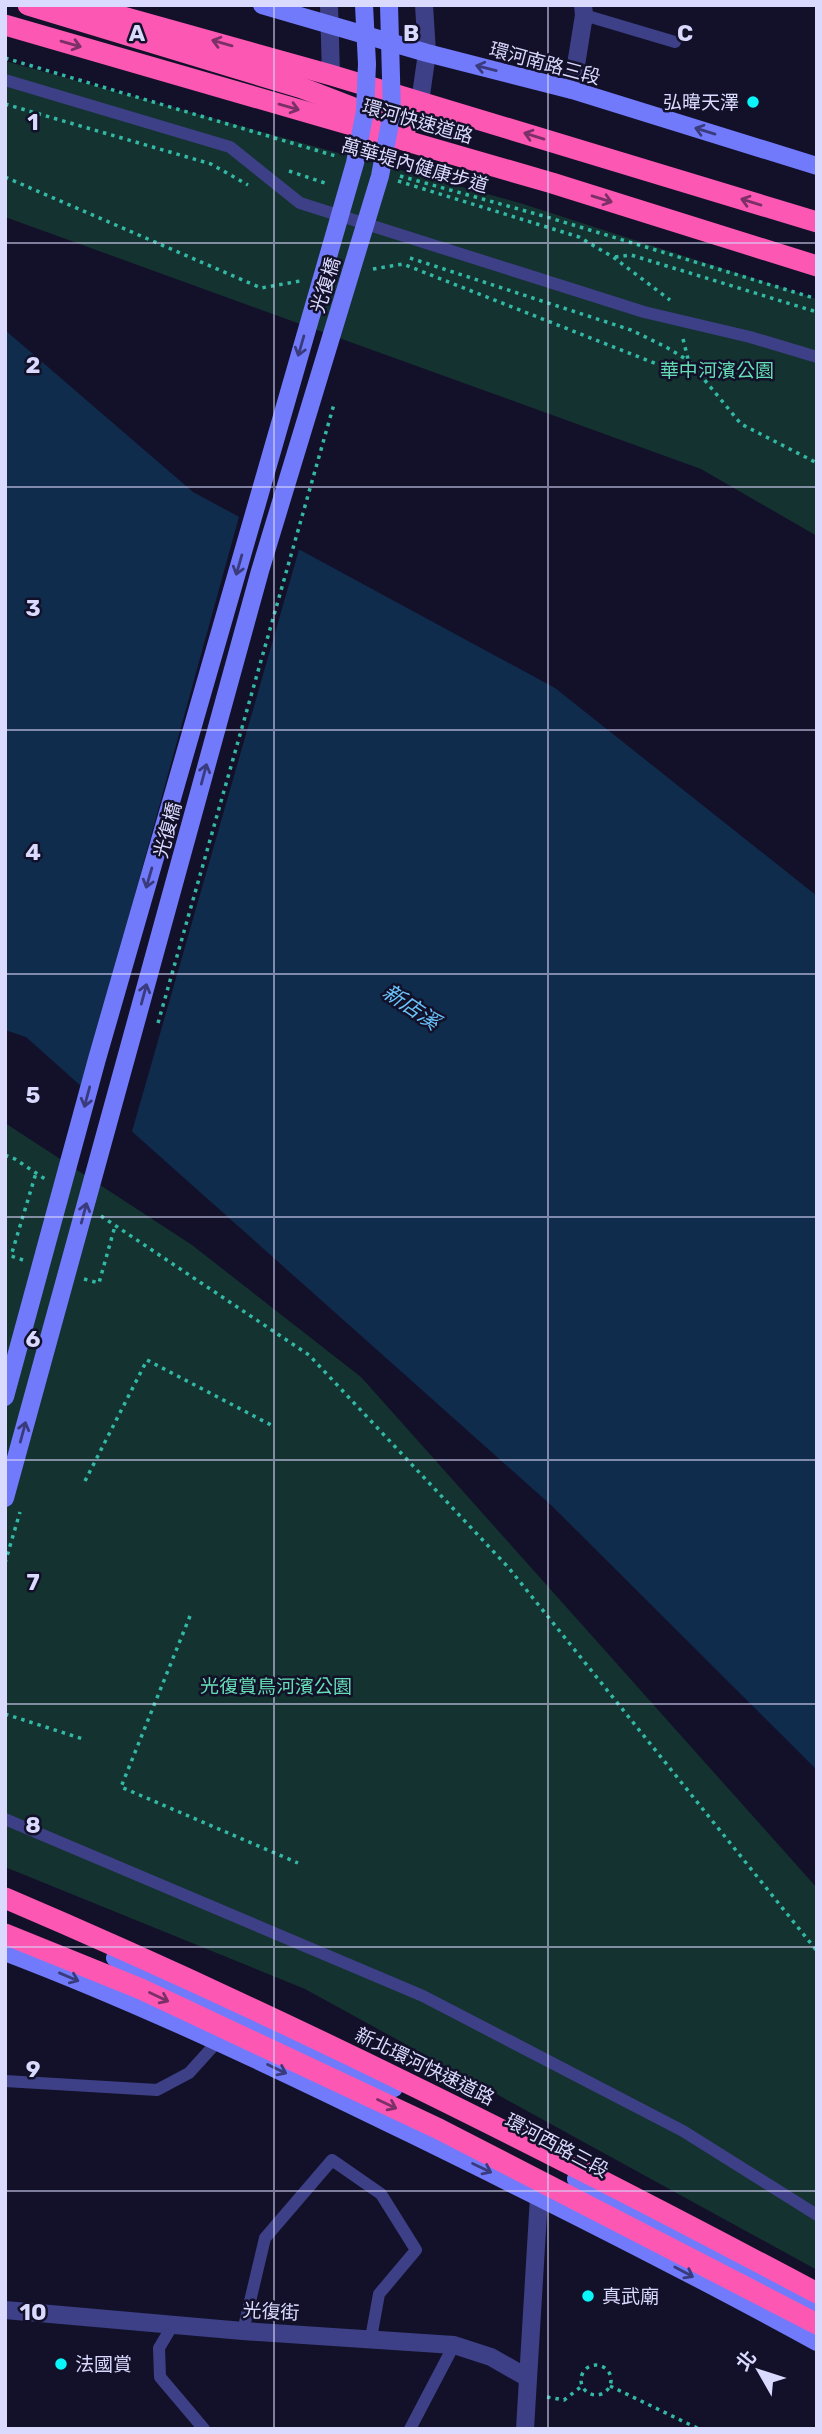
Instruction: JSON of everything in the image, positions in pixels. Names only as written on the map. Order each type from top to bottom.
[{"type":"highway","points":[[28,5],[302,88],[552,183]]},
{"type":"highway","name":"環河快速道路","points":[[80,5],[331,75],[817,222]]},
{"type":"highway","name":"環河快速道路","points":[[5,25],[552,183],[817,266]]},
{"type":"highway","name":"新北環河快速道路","points":[[5,1898],[388,2072],[554,2155],[817,2294]]},
{"type":"highway","points":[[5,1934],[141,1989],[439,2129],[817,2324]]},
{"type":"main road","name":"環河南路三段","points":[[262,5],[427,53],[572,90],[817,166]]},
{"type":"main road","name":"光復橋","points":[[5,1397],[365,111],[367,64],[364,5]]},
{"type":"main road","name":"光復橋","points":[[5,1498],[260,571],[390,177],[392,113],[389,5]]},
{"type":"main road","name":"環河西路三段","points":[[5,1907],[490,2134],[817,2307]]},
{"type":"main road","points":[[5,1952],[218,2041],[539,2197],[817,2342]]},
{"type":"street","points":[[329,5],[331,75]]},
{"type":"street","points":[[419,102],[427,53],[424,5]]},
{"type":"street","points":[[572,90],[584,10]]},
{"type":"street","points":[[525,2429],[539,2197]]},
{"type":"street","name":"光復街","points":[[10,2314],[174,2323],[243,2331],[454,2345],[491,2357],[527,2385]]},
{"type":"lane","points":[[584,10],[675,42]]},
{"type":"lane","points":[[5,80],[230,147],[300,203],[644,312],[750,337],[817,357]]},
{"type":"lane","points":[[5,1819],[423,1996],[683,2131],[817,2215]]},
{"type":"lane","points":[[5,2081],[157,2090],[189,2073],[218,2041]]},
{"type":"lane","points":[[243,2331],[265,2238],[332,2160],[381,2194],[416,2250],[379,2294],[371,2338]]},
{"type":"lane","points":[[174,2323],[159,2348],[160,2377],[204,2429]]},
{"type":"lane","points":[[410,2429],[454,2345]]},
{"type":"path","name":"萬華堤內健康步道","points":[[5,58],[349,161]]},
{"type":"path","points":[[284,170],[337,187]]},
{"type":"path","name":"萬華堤內健康步道","points":[[390,177],[547,217],[817,299]]},
{"type":"path","points":[[390,177],[579,237],[612,257],[631,255],[817,312]]},
{"type":"path","points":[[370,275],[374,261]]},
{"type":"path","points":[[688,361],[741,424],[817,463]]},
{"type":"path","points":[[157,1027],[336,396]]},
{"type":"path","points":[[5,1155],[47,1181]]},
{"type":"path","points":[[92,1210],[309,1355],[508,1567],[817,1951]]},
{"type":"path","points":[[100,1228],[104,1214]]},
{"type":"path","points":[[85,1282],[89,1268]]},
{"type":"path","points":[[85,1481],[146,1360],[271,1425]]},
{"type":"path","points":[[5,1563],[20,1510]]},
{"type":"path","points":[[190,1616],[121,1787],[298,1863]]},
{"type":"path","points":[[5,1714],[83,1739]]},
{"type":"path","points":[[596,2365],[609,2372],[610,2386],[603,2394],[593,2395],[582,2386],[583,2372],[596,2365]]},
{"type":"path","points":[[527,2385],[564,2400],[582,2386]]},
{"type":"path","points":[[610,2386],[699,2429]]},
{"type":"green space","name":"華中河濱公園","points":[[5,61],[520,203],[817,299],[817,536],[701,469],[5,217]]},
{"type":"green space","name":"光復賞鳥河濱公園","points":[[5,1123],[192,1245],[361,1377],[817,1888],[817,2270],[305,1989],[5,1867]]},
{"type":"water","name":"新店溪","points":[[5,330],[193,492],[555,688],[817,896],[817,1770],[551,1505],[26,1037],[5,1030]]},
{"type":"pier","points":[[240,513],[300,546],[131,1135],[81,1090]]},
{"type":"place","name":"弘暐天澤","points":[[753,102]]},
{"type":"place","name":"真武廟","points":[[588,2296]]},
{"type":"place","name":"法國賞","points":[[61,2364]]}]
